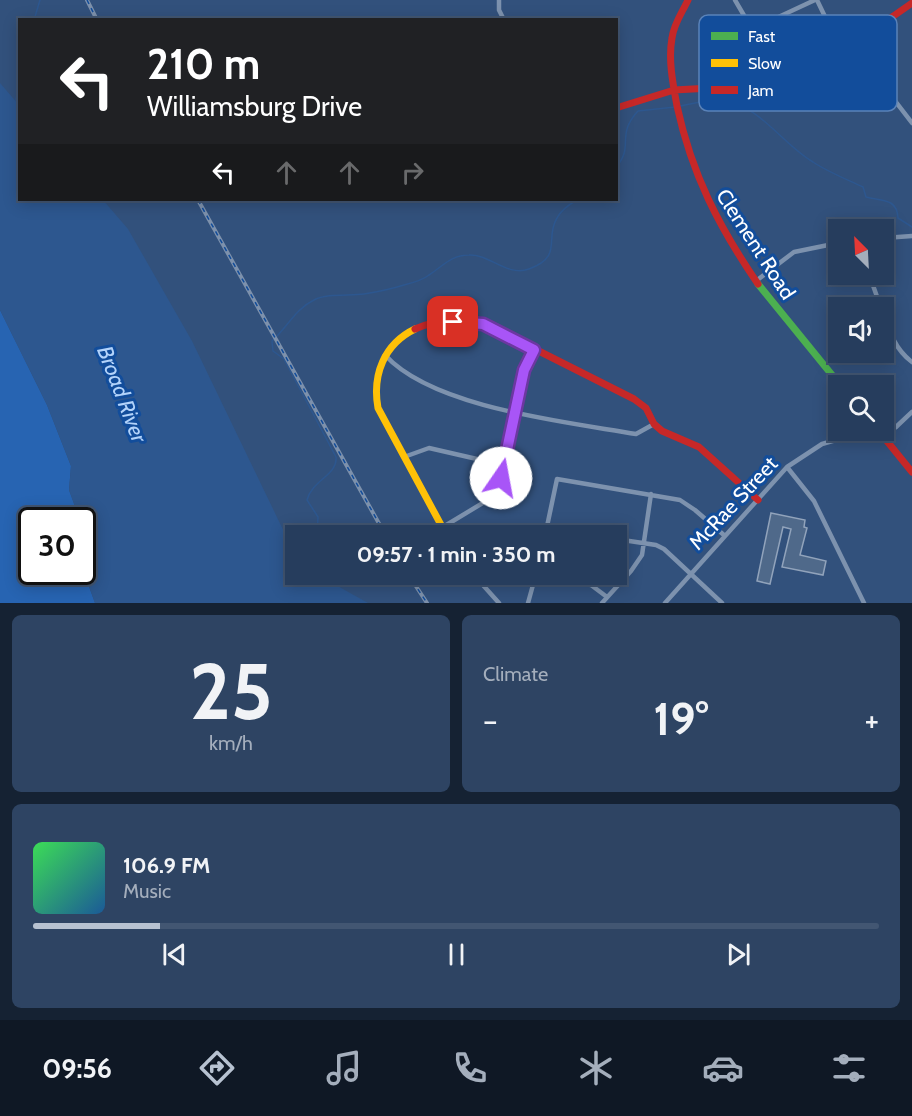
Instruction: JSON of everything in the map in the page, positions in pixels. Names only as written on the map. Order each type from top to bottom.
[{"type":"street","points":[[499,0],[499,10],[503,18]]},
{"type":"street","name":"Clement Road","points":[[688,0],[674,28],[670,53],[682,140],[708,208],[755,281],[832,375]]},
{"type":"street","points":[[735,0],[744,15]]},
{"type":"street","points":[[783,15],[816,0],[824,15]]},
{"type":"street","points":[[895,15],[912,3]]},
{"type":"street","points":[[618,107],[674,90],[699,89]]},
{"type":"street","points":[[897,104],[912,123]]},
{"type":"street","points":[[894,237],[912,236]]},
{"type":"street","points":[[755,281],[794,252],[828,245]]},
{"type":"street","points":[[442,525],[378,408],[374,390],[378,369],[399,336],[417,326],[453,322],[483,324],[633,399],[646,408],[654,424],[662,431],[699,447],[758,500]]},
{"type":"street","points":[[894,342],[902,354],[912,362]]},
{"type":"street","points":[[445,525],[491,498],[498,490],[524,370],[534,350]]},
{"type":"street","points":[[385,355],[404,372],[490,408],[636,434],[654,424]]},
{"type":"street","points":[[894,426],[907,419],[912,412]]},
{"type":"street","name":"McRae Street","points":[[665,603],[787,467],[822,444],[832,441]]},
{"type":"street","points":[[887,441],[912,472]]},
{"type":"street","points":[[404,458],[429,448],[503,465]]},
{"type":"street","points":[[787,467],[814,501],[864,603]]},
{"type":"street","points":[[548,525],[557,479],[670,497],[687,504],[725,536]]},
{"type":"street","points":[[602,603],[638,563],[651,494]]},
{"type":"street","points":[[627,541],[664,549],[722,603]]},
{"type":"street","points":[[483,585],[499,603]]},
{"type":"street","points":[[528,603],[533,585]]},
{"type":"street","points":[[591,585],[607,597]]},
{"type":"shaded area","points":[[0,310],[47,405],[71,466],[69,490],[75,507],[18,507],[18,585],[88,585],[95,603],[0,603]]},
{"type":"water","name":"Broad River","points":[[0,83],[18,104],[18,201],[104,201],[128,229],[192,341],[285,534],[285,585],[336,585],[368,603],[95,603],[88,585],[96,585],[96,507],[75,507],[69,490],[71,466],[47,405],[0,310]]},
{"type":"building","points":[[771,513],[805,520],[804,527],[807,528],[800,555],[826,561],[823,575],[782,567],[791,529],[783,527],[770,584],[757,581]]},
{"type":"waterway","points":[[35,18],[40,0]]},
{"type":"waterway","points":[[16,100],[18,88]]},
{"type":"waterway","points":[[680,106],[699,102]]},
{"type":"waterway","points":[[618,164],[624,153],[628,127],[638,111],[675,107]]},
{"type":"waterway","points":[[750,111],[801,154],[863,187],[866,197],[892,204],[898,218],[912,227]]},
{"type":"waterway","points":[[318,525],[318,517],[307,500],[314,487],[333,469],[336,457],[284,359],[273,351],[272,341],[302,308],[314,300],[332,296],[358,295],[414,282],[427,277],[448,262],[463,255],[477,256],[506,268],[521,271],[540,264],[550,253],[552,233],[557,218],[563,210],[575,201]]},
{"type":"railway","points":[[87,0],[96,18]]},
{"type":"railway","points":[[199,201],[380,525]]},
{"type":"railway","points":[[415,585],[427,603]]},
{"type":"traffic: fast","points":[[758,284],[832,375]]},
{"type":"traffic: slow","points":[[415,329],[395,343],[383,362],[377,384],[378,408],[441,525]]},
{"type":"traffic: jam","points":[[688,0],[674,28],[671,55],[674,89],[683,131],[708,200],[758,284]]},
{"type":"traffic: jam","points":[[895,15],[912,3]]},
{"type":"traffic: jam","points":[[618,107],[674,90],[699,89]]},
{"type":"traffic: jam","points":[[415,329],[435,323],[457,321],[479,324],[499,331],[634,399],[646,408],[654,424],[662,431],[699,447],[758,500]]},
{"type":"traffic: jam","points":[[887,441],[912,472]]},
{"type":"route","points":[[453,322],[483,324],[534,350],[524,370],[501,478]]}]
